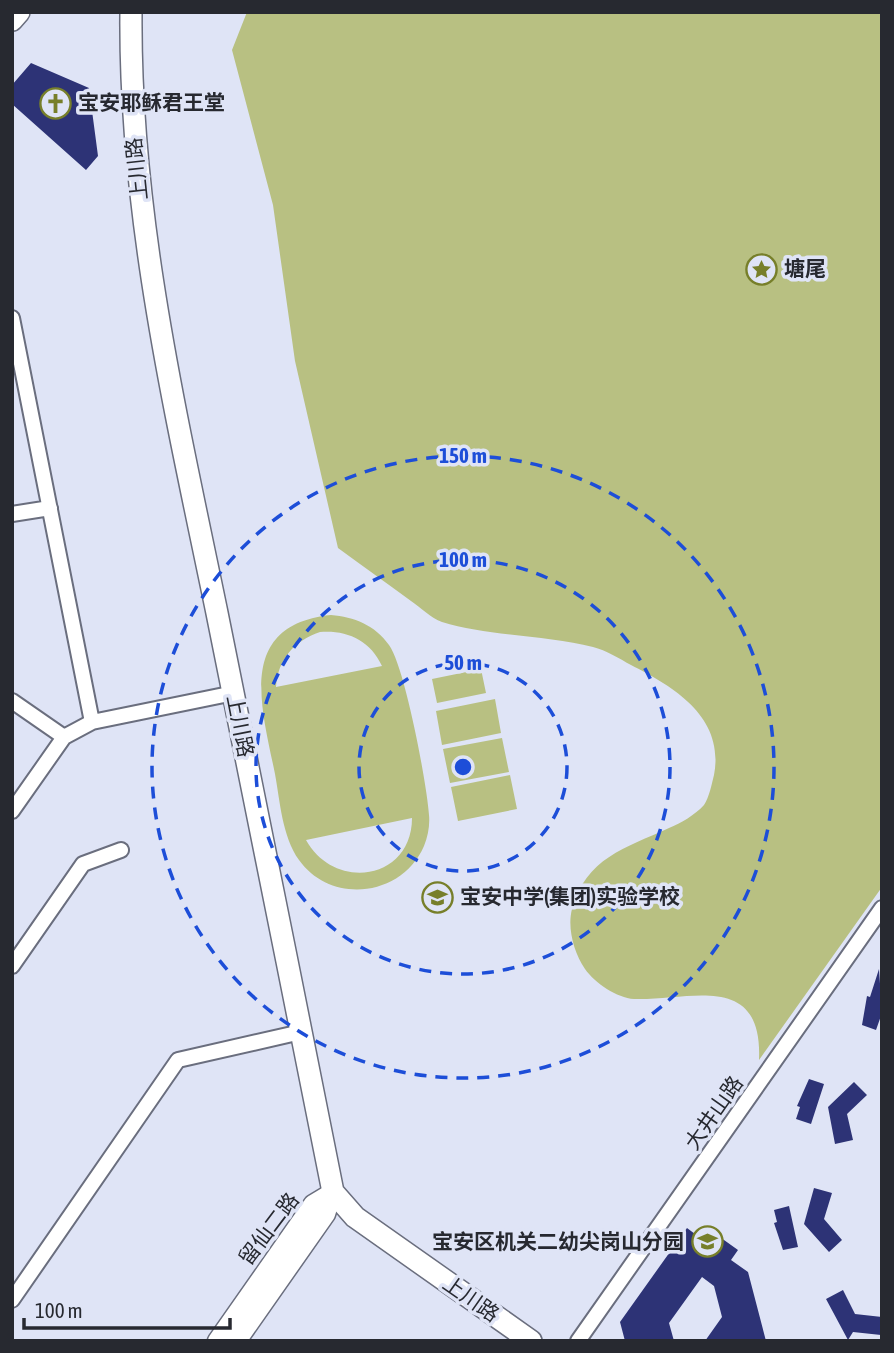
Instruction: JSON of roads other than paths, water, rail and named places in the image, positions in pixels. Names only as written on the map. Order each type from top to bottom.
[{"type":"main road","points":[[12,20],[19,12]]},
{"type":"main road","name":"上川路","points":[[131,12],[132,121],[163,352],[333,1192],[363,1223],[531,1341]]},
{"type":"street","points":[[12,318],[92,722]]},
{"type":"street","points":[[12,514],[50,508]]},
{"type":"street","points":[[12,811],[64,737],[92,722],[234,693]]},
{"type":"street","points":[[12,701],[64,737]]},
{"type":"street","points":[[12,967],[83,864],[121,850]]},
{"type":"street","name":"大井山路","points":[[579,1341],[882,908]]},
{"type":"street","points":[[12,1300],[177,1060],[301,1032]]},
{"type":"street","name":"留仙二路","points":[[217,1341],[313,1204],[333,1192]]},
{"type":"street","name":"留仙二路","points":[[237,1341],[326,1214],[333,1192]]},
{"type":"place","name":"宝安耶稣君王堂","points":[[55,103]]},
{"type":"place","name":"塘尾","points":[[761,269]]},
{"type":"place","name":"宝安中学(集团)实验学校","points":[[437,897]]},
{"type":"place","name":"宝安区机关二幼尖岗山分园","points":[[707,1242]]}]
